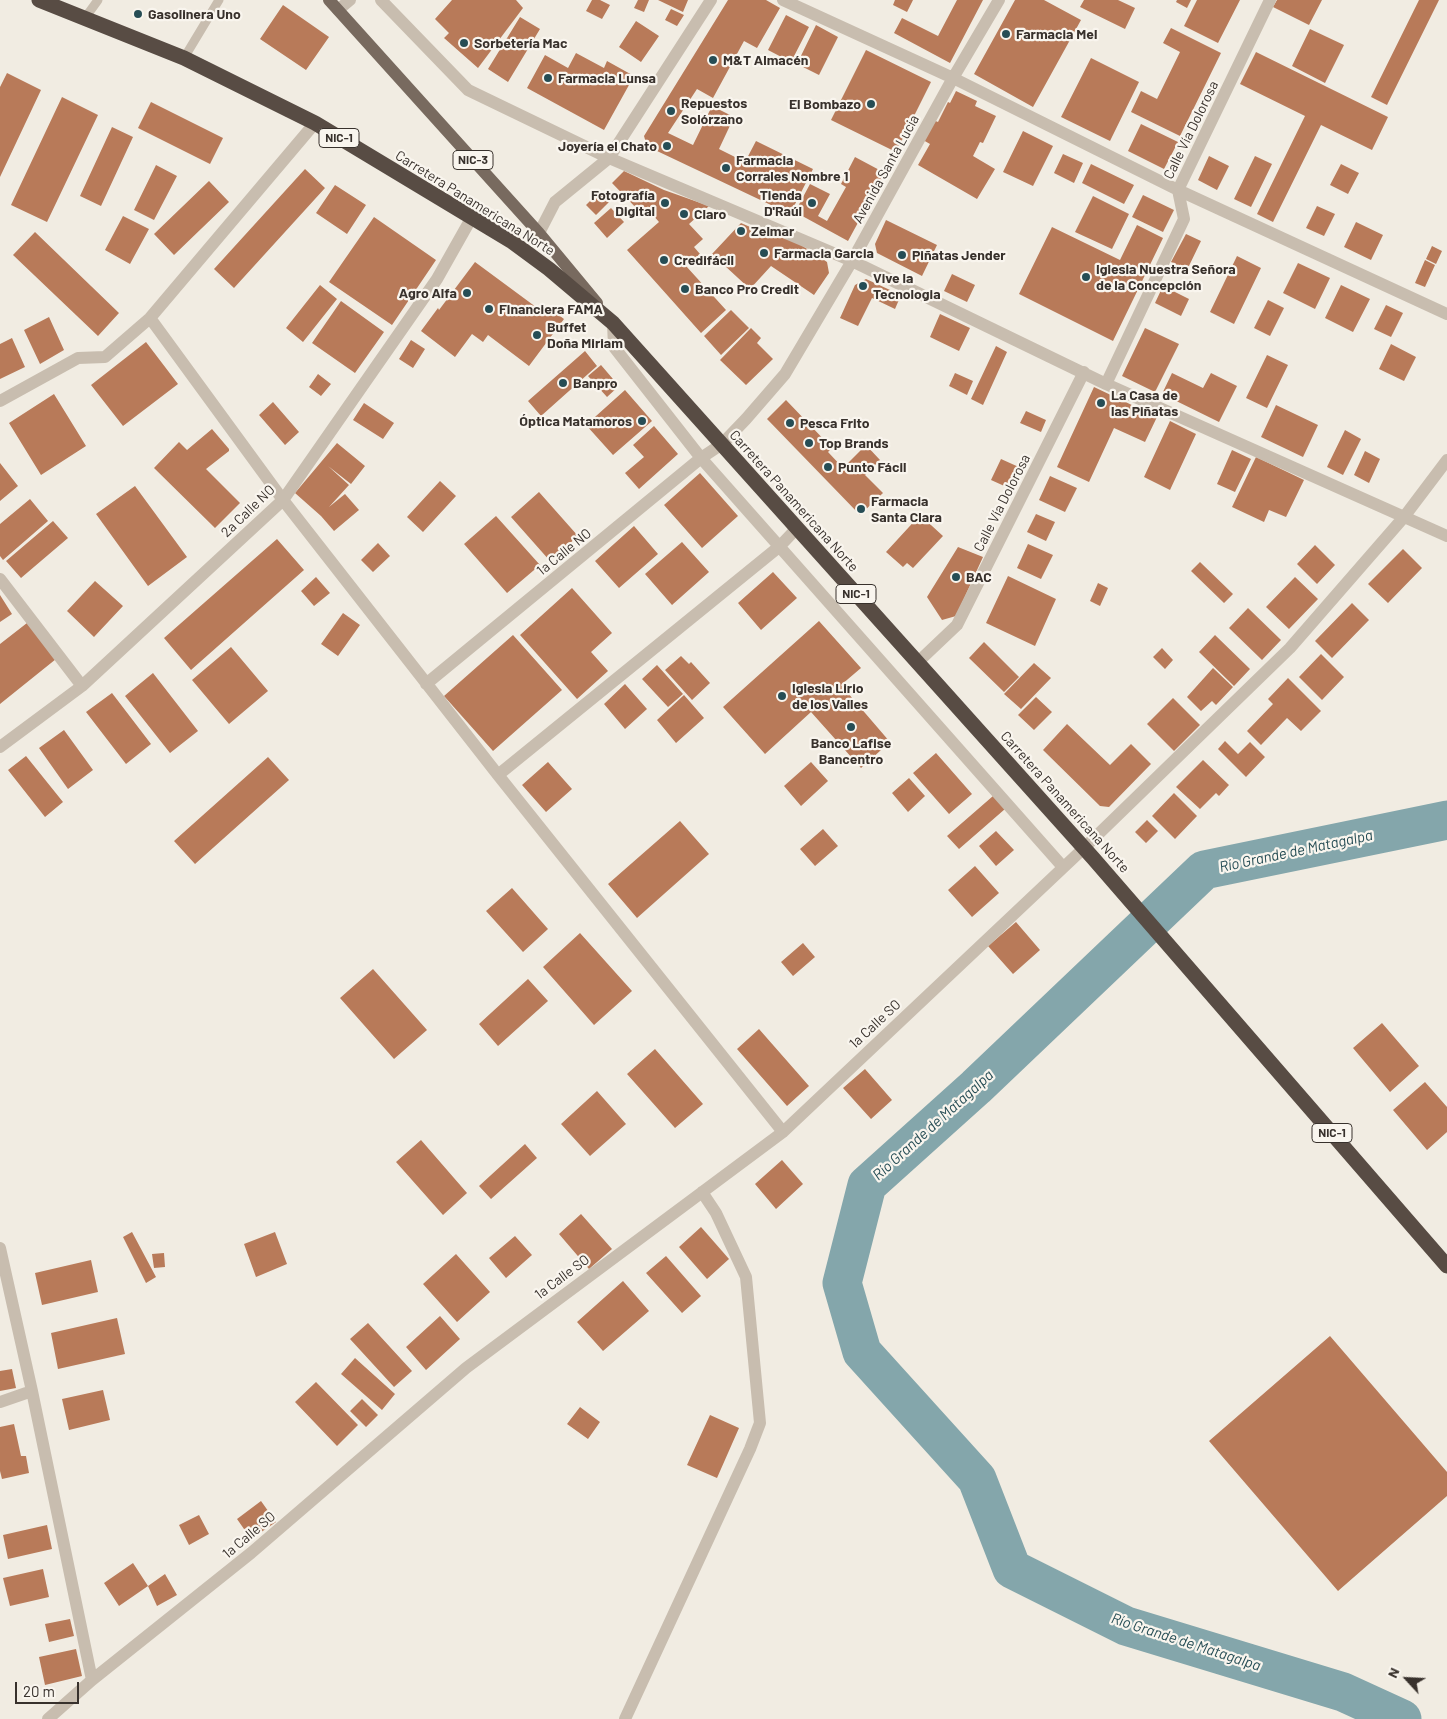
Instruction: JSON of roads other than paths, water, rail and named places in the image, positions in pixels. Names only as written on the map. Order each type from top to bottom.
[{"type":"highway","name":"Carretera Panamericana Norte","points":[[39,0],[184,58],[315,123],[511,242],[550,269],[613,323],[1100,866],[1447,1266]]},
{"type":"main road","name":"NIC-3","points":[[329,0],[539,233],[613,323]]},
{"type":"street","points":[[338,10],[350,0]]},
{"type":"street","points":[[381,0],[468,90],[609,158],[852,261],[1106,384],[1447,536]]},
{"type":"street","points":[[539,233],[554,202],[609,158],[711,0]]},
{"type":"street","points":[[783,0],[953,78],[1178,190],[1447,314]]},
{"type":"street","name":"Avenida Santa Lucía","points":[[722,444],[785,374],[852,261],[953,78],[999,0]]},
{"type":"street","name":"Calle Vía Dolorosa","points":[[1106,384],[1184,219],[1178,190],[1270,0]]},
{"type":"street","points":[[0,401],[78,358],[105,357],[150,318],[315,123]]},
{"type":"street","name":"2a Calle NO","points":[[0,747],[82,686],[283,500],[437,279],[472,217]]},
{"type":"street","points":[[150,318],[283,500],[426,684],[783,1132]]},
{"type":"street","points":[[613,323],[614,347],[702,458],[1063,867]]},
{"type":"street","name":"Calle Vía Dolorosa","points":[[918,662],[958,624],[1084,372]]},
{"type":"street","name":"1a Calle NO","points":[[426,684],[702,458],[722,444]]},
{"type":"street","points":[[1404,517],[1447,460]]},
{"type":"street","name":"1a Calle SO","points":[[48,1719],[92,1680],[251,1554],[466,1368],[783,1132],[1084,848],[1290,648],[1404,517]]},
{"type":"street","points":[[498,775],[780,546],[798,528]]},
{"type":"street","points":[[0,579],[82,686]]},
{"type":"street","points":[[625,1719],[760,1424],[746,1277],[716,1213],[702,1192]]},
{"type":"street","points":[[0,1248],[32,1391],[92,1680]]},
{"type":"street","points":[[0,1402],[32,1391]]},
{"type":"lane","points":[[85,18],[98,0]]},
{"type":"lane","points":[[184,58],[219,0]]},
{"type":"waterway","name":"Río Grande de Matagalpa","points":[[1402,1719],[1343,1692],[1126,1626],[1012,1569],[977,1479],[862,1352],[842,1283],[867,1185],[976,1087],[1204,870],[1447,820]]},
{"type":"place","name":"Gasolinera Uno","points":[[138,14]]},
{"type":"place","name":"Farmacia Mel","points":[[1006,34]]},
{"type":"place","name":"Sorbetería Mac","points":[[464,43]]},
{"type":"place","name":"M&T Almacén","points":[[713,60]]},
{"type":"place","name":"Farmacia Lunsa","points":[[548,78]]},
{"type":"place","name":"El Bombazo","points":[[871,104]]},
{"type":"place","name":"Repuestos Solórzano","points":[[671,111]]},
{"type":"place","name":"Joyería el Chato","points":[[667,146]]},
{"type":"place","name":"Farmacia Corrales Nombre 1","points":[[726,168]]},
{"type":"place","name":"Fotografía Digital","points":[[665,203]]},
{"type":"place","name":"Tienda D'Raúl","points":[[812,203]]},
{"type":"place","name":"Claro","points":[[684,214]]},
{"type":"place","name":"Zelmar","points":[[741,231]]},
{"type":"place","name":"Farmacia Garcia","points":[[764,253]]},
{"type":"place","name":"Piñatas Jender","points":[[902,255]]},
{"type":"place","name":"Credifácil","points":[[664,260]]},
{"type":"place","name":"Iglesia Nuestra Señora de la Concepción","points":[[1086,277]]},
{"type":"place","name":"Vive la Tecnologia","points":[[863,286]]},
{"type":"place","name":"Banco Pro Credit","points":[[685,289]]},
{"type":"place","name":"Agro Alfa","points":[[467,293]]},
{"type":"place","name":"Financiera FAMA","points":[[489,309]]},
{"type":"place","name":"Buffet Doña Miriam","points":[[537,335]]},
{"type":"place","name":"Banpro","points":[[563,383]]},
{"type":"place","name":"La Casa de las Piñatas","points":[[1101,403]]},
{"type":"place","name":"Óptica Matamoros","points":[[642,421]]},
{"type":"place","name":"Pesca Frito","points":[[790,423]]},
{"type":"place","name":"Top Brands","points":[[809,443]]},
{"type":"place","name":"Punto Fácil","points":[[828,467]]},
{"type":"place","name":"Farmacia Santa Clara","points":[[861,509]]},
{"type":"place","name":"BAC","points":[[956,577]]},
{"type":"place","name":"Iglesia Lirio de los Valles","points":[[782,696]]},
{"type":"place","name":"Banco Lafise Bancentro","points":[[851,727]]}]
